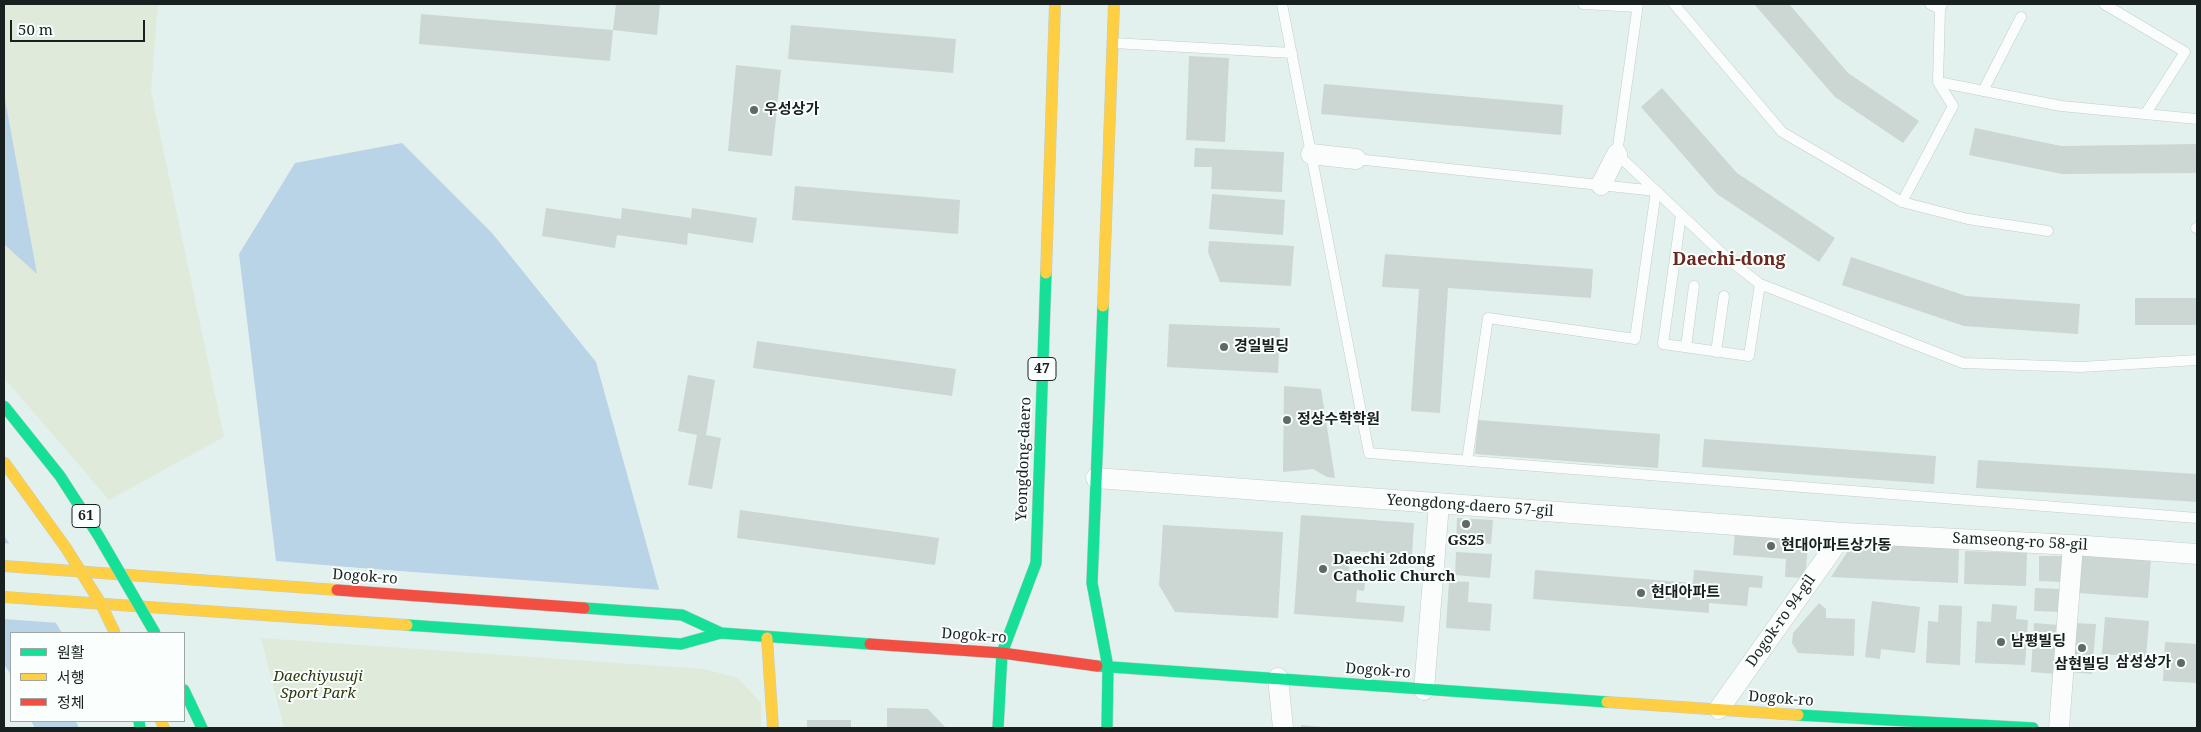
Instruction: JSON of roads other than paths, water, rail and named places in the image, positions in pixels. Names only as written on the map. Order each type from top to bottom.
[{"type":"main road","name":"Yeongdong-daero","points":[[998,728],[1002,653],[1036,563],[1055,4]]},
{"type":"main road","points":[[1106,728],[1108,667],[1092,583],[1114,4]]},
{"type":"main road","name":"61","points":[[4,406],[60,476],[113,559],[154,632]]},
{"type":"main road","name":"61","points":[[4,462],[66,548],[101,604],[115,632]]},
{"type":"main road","name":"Dogok-ro","points":[[4,566],[682,615],[721,633],[767,638],[1002,653],[1108,667],[1719,709],[1753,721],[2033,728]]},
{"type":"main road","name":"Dogok-ro","points":[[4,597],[681,644],[721,633]]},
{"type":"main road","points":[[767,638],[773,728]]},
{"type":"main road","points":[[185,692],[202,728]]},
{"type":"street","points":[[1311,154],[1356,159]]},
{"type":"street","points":[[1600,186],[1617,154]]},
{"type":"street","name":"Yeongdong-daero 57-gil","points":[[1096,478],[1844,533]]},
{"type":"street","points":[[1424,690],[1439,504]]},
{"type":"street","name":"Samseong-ro 58-gil","points":[[1844,533],[2073,545],[2197,554]]},
{"type":"street","name":"Dogok-ro 94-gil","points":[[1719,709],[1844,533]]},
{"type":"street","points":[[2060,728],[2073,545]]},
{"type":"street","points":[[1278,678],[1283,728]]},
{"type":"lane","points":[[1282,4],[1369,453],[2197,518]]},
{"type":"lane","points":[[1583,4],[1638,5],[1617,154],[1729,260],[1760,284],[1964,363],[2081,367],[2197,360]]},
{"type":"lane","points":[[1674,4],[1782,132],[1902,202],[1968,219],[2048,231]]},
{"type":"lane","points":[[2104,4],[2185,52],[2146,113]]},
{"type":"lane","points":[[1902,202],[1953,106],[1938,82],[1937,6]]},
{"type":"lane","points":[[1983,91],[2021,17]]},
{"type":"lane","points":[[1112,43],[1292,53]]},
{"type":"lane","points":[[1938,82],[2061,106],[2197,119]]},
{"type":"lane","points":[[1356,159],[1656,191]]},
{"type":"lane","points":[[1467,460],[1488,318],[1635,339],[1656,191]]},
{"type":"lane","points":[[1681,215],[1663,344],[1749,356],[1760,284]]},
{"type":"lane","points":[[1686,347],[1694,286]]},
{"type":"lane","points":[[1716,352],[1724,296]]},
{"type":"water","points":[[4,94],[37,274],[4,244]]},
{"type":"water","points":[[402,143],[492,233],[596,362],[660,593],[276,561],[239,254],[295,163]]},
{"type":"water","points":[[4,535],[61,632],[10,632],[10,673],[4,664]]},
{"type":"water","points":[[32,722],[76,722],[79,728],[35,728]]},
{"type":"place","name":"우성상가","points":[[754,110]]},
{"type":"place","name":"경일빌딩","points":[[1224,347]]},
{"type":"place","name":"정상수학학원","points":[[1287,420]]},
{"type":"place","name":"GS25","points":[[1466,524]]},
{"type":"place","name":"현대아파트상가동","points":[[1771,546]]},
{"type":"place","name":"Daechi 2dong Catholic Church","points":[[1323,569]]},
{"type":"place","name":"현대아파트","points":[[1641,593]]},
{"type":"place","name":"남평빌딩","points":[[2001,642]]},
{"type":"place","name":"삼현빌딩","points":[[2082,648]]},
{"type":"place","name":"삼성상가","points":[[2181,663]]},
{"type":"district","name":"Daechi-dong","points":[[1729,260]]},
{"type":"park label","name":"Daechiyusuji Sport Park","points":[[318,686]]}]
